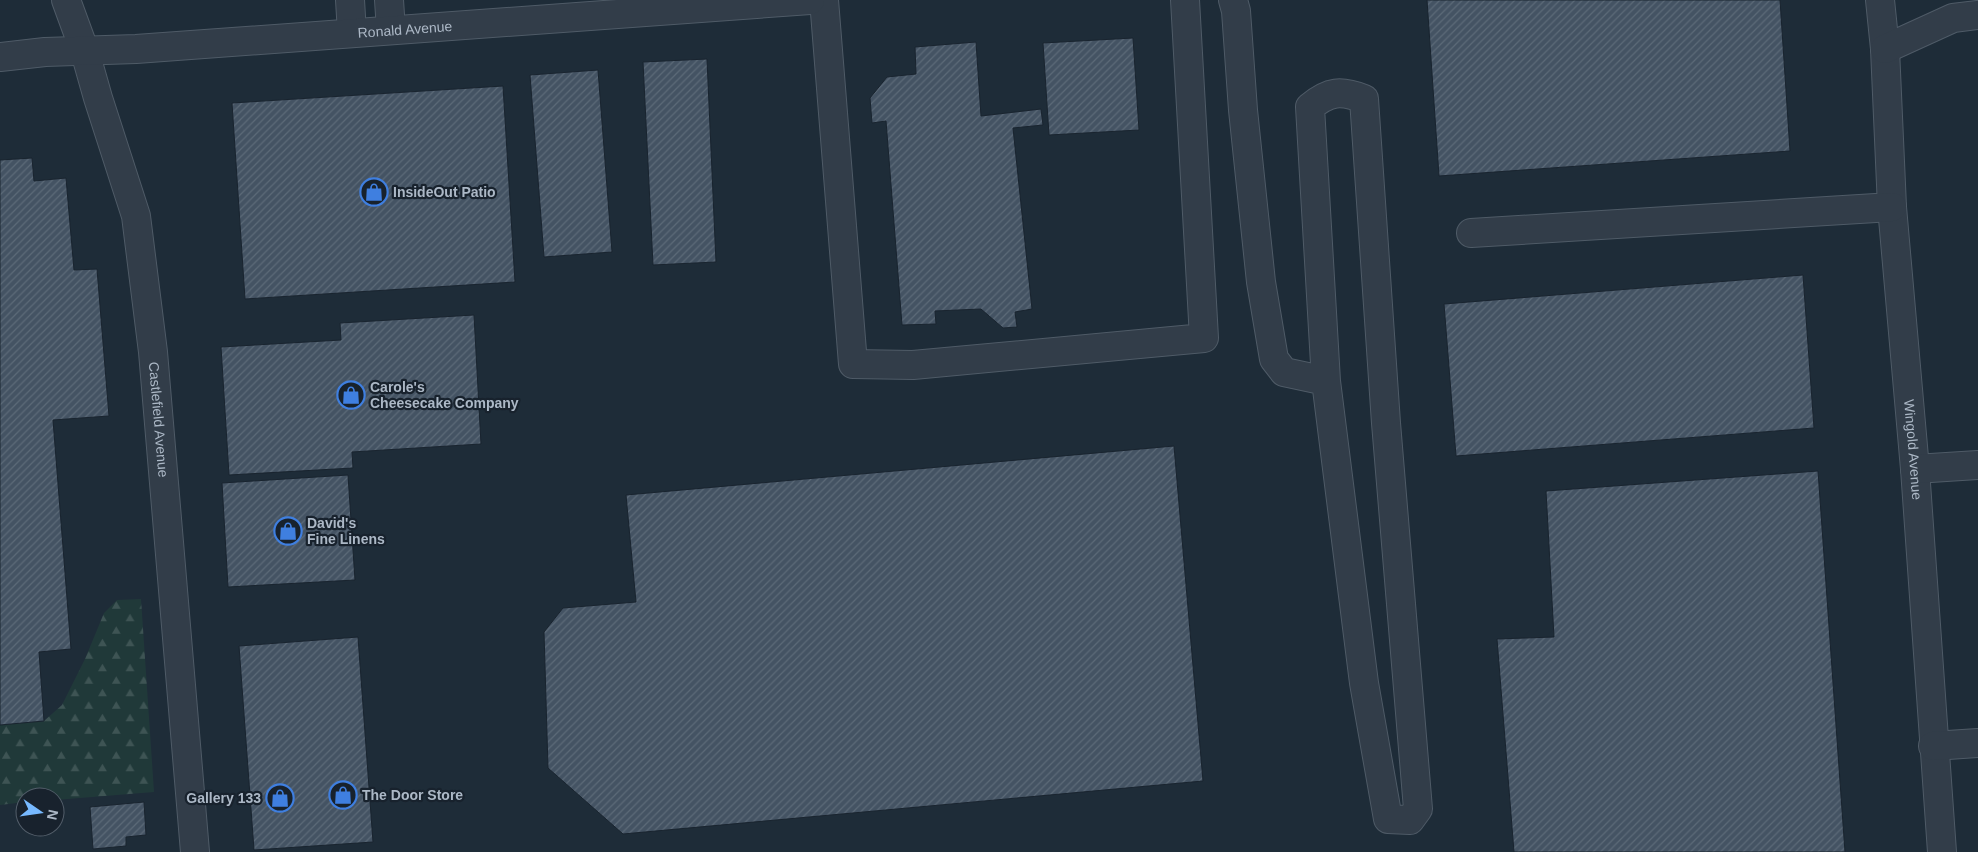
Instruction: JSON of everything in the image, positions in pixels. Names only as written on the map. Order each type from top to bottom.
[{"type":"street","name":"Castlefield Avenue","points":[[66,0],[85,52],[136,216],[153,352],[194,852]]},
{"type":"street","points":[[350,0],[352,33]]},
{"type":"street","points":[[389,0],[391,30]]},
{"type":"street","name":"Ronald Avenue","points":[[0,57],[45,52],[85,52],[810,0]]},
{"type":"street","points":[[824,0],[854,364],[913,365],[1204,338],[1186,0]]},
{"type":"street","points":[[1233,0],[1236,11],[1243,110],[1261,282],[1274,359],[1284,372],[1326,381]]},
{"type":"street","name":"Wingold Avenue","points":[[1880,0],[1885,49],[1892,207],[1915,469],[1933,746],[1942,852]]},
{"type":"street","points":[[1885,49],[1953,18],[1978,14]]},
{"type":"street","points":[[1346,92],[1364,99],[1386,413],[1418,809],[1410,820],[1388,819],[1364,683],[1326,381],[1310,107],[1322,97],[1346,92]]},
{"type":"street","points":[[1471,233],[1892,207]]},
{"type":"street","points":[[1915,469],[1978,465]]},
{"type":"street","points":[[1933,746],[1978,743]]},
{"type":"green space","points":[[141,599],[154,792],[65,799],[65,787],[15,787],[15,803],[0,805],[0,725],[44,721],[62,705],[85,659],[104,613],[117,600]]},
{"type":"building","points":[[1427,0],[1780,0],[1790,151],[1439,176]]},
{"type":"building","points":[[1133,38],[1139,130],[1049,135],[1043,43]]},
{"type":"building","points":[[976,42],[981,116],[1041,109],[1043,125],[1013,128],[1032,309],[1015,312],[1017,327],[1003,328],[981,309],[935,311],[936,324],[902,325],[886,121],[872,123],[870,98],[887,77],[916,74],[915,47]]},
{"type":"building","points":[[707,59],[716,262],[653,265],[643,62]]},
{"type":"building","points":[[598,70],[612,252],[544,257],[530,75]]},
{"type":"building","name":"InsideOut Patio","points":[[503,86],[515,282],[245,299],[232,103]]},
{"type":"building","points":[[32,158],[34,181],[66,178],[74,270],[97,269],[109,416],[53,420],[71,649],[39,652],[44,721],[0,725],[0,160]]},
{"type":"building","points":[[1803,275],[1814,428],[1456,456],[1444,304]]},
{"type":"building","name":"Carole's Cheesecake Company","points":[[474,315],[481,444],[352,452],[353,468],[229,475],[221,347],[341,340],[340,323]]},
{"type":"building","points":[[1174,446],[1203,781],[623,834],[548,768],[544,632],[563,608],[636,602],[626,495]]},
{"type":"building","points":[[1818,471],[1845,852],[1514,852],[1497,639],[1554,637],[1546,491]]},
{"type":"building","name":"David's Fine Linens","points":[[348,475],[355,580],[228,587],[222,483]]},
{"type":"building","points":[[358,637],[373,842],[254,850],[239,646]]},
{"type":"building","points":[[144,802],[146,835],[126,837],[126,846],[93,849],[90,807]]},
{"type":"place","name":"InsideOut Patio","points":[[374,192]]},
{"type":"place","name":"Carole's Cheesecake Company","points":[[351,395]]},
{"type":"place","name":"David's Fine Linens","points":[[288,531]]},
{"type":"place","name":"The Door Store","points":[[343,795]]},
{"type":"place","name":"Gallery 133","points":[[280,798]]}]
